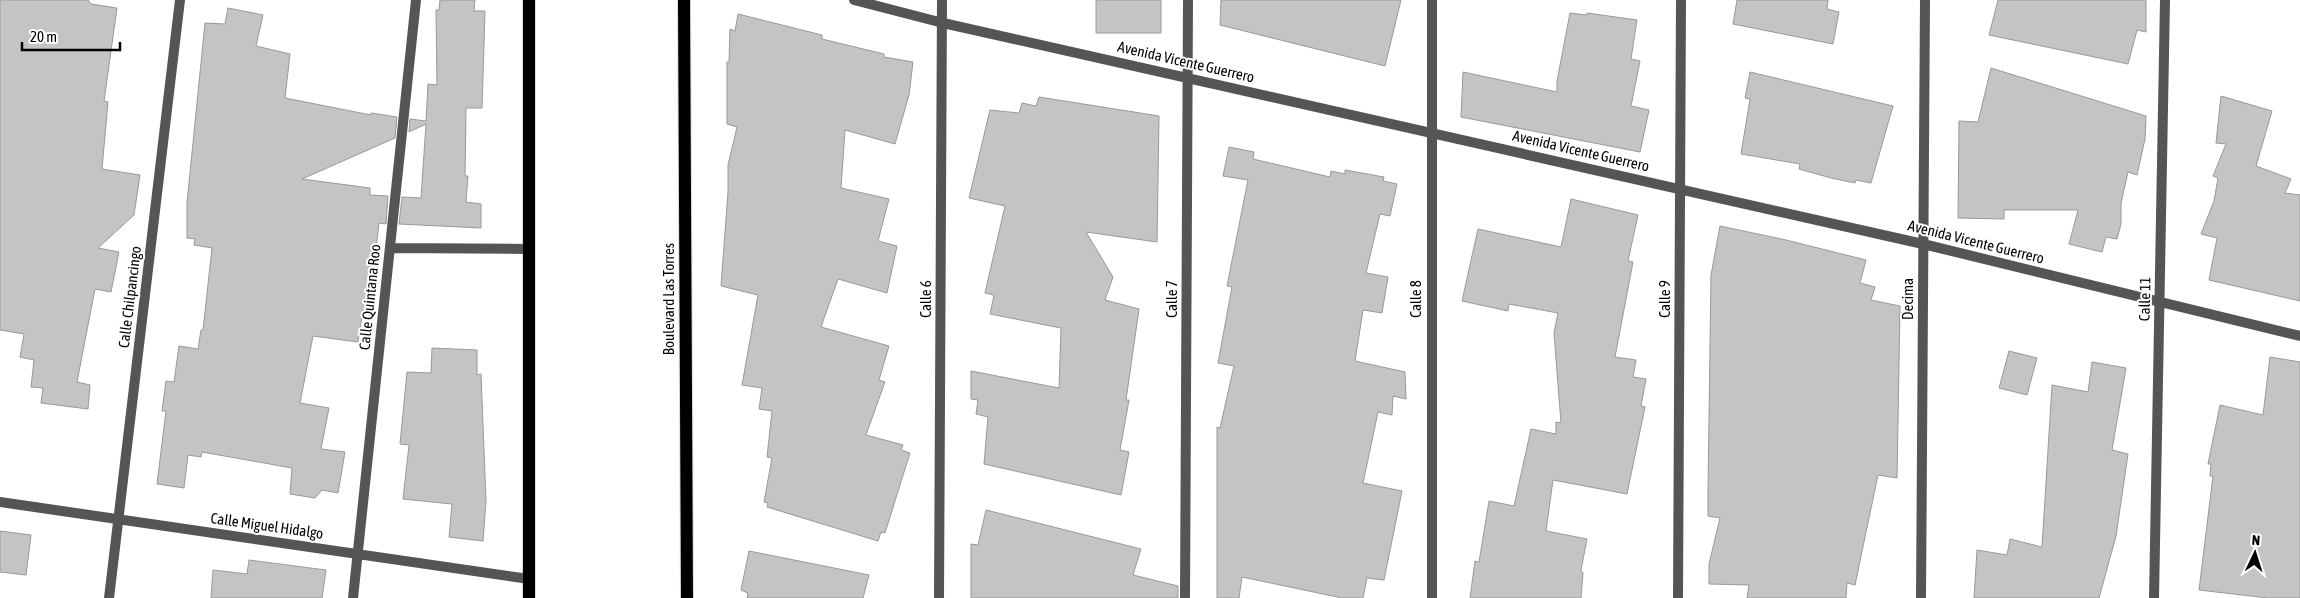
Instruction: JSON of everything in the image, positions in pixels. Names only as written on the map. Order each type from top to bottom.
[{"type":"main road","points":[[529,0],[529,598]]},
{"type":"main road","name":"Boulevard Las Torres","points":[[684,0],[687,598]]},
{"type":"street","name":"Calle Chilpancingo","points":[[110,598],[180,0]]},
{"type":"street","name":"Calle Quintana Roo","points":[[353,598],[416,0]]},
{"type":"street","name":"Avenida Vicente Guerrero","points":[[854,0],[943,23],[1923,244],[2300,336]]},
{"type":"street","name":"Calle 6","points":[[940,598],[942,0]]},
{"type":"street","name":"Calle 7","points":[[1185,598],[1188,0]]},
{"type":"street","name":"Calle 8","points":[[1432,0],[1432,598]]},
{"type":"street","name":"Calle 9","points":[[1678,598],[1681,0]]},
{"type":"street","name":"Decima","points":[[1921,598],[1925,0]]},
{"type":"street","name":"Calle 11","points":[[2154,598],[2166,0]]},
{"type":"street","points":[[390,248],[529,249]]},
{"type":"street","name":"Calle Miguel Hidalgo","points":[[0,502],[529,579]]},
{"type":"building","points":[[0,0],[88,0],[91,4],[117,8],[104,101],[108,102],[102,169],[140,175],[134,215],[98,248],[119,252],[111,292],[95,289],[77,382],[90,385],[88,409],[41,403],[43,388],[31,387],[34,360],[20,357],[24,334],[0,330]]},
{"type":"building","points":[[440,0],[475,0],[474,11],[485,11],[482,108],[466,108],[465,176],[468,176],[466,202],[481,204],[481,228],[399,224],[402,197],[421,198],[426,124],[409,132],[410,119],[426,121],[428,84],[437,85],[436,10],[439,10]]},
{"type":"building","points":[[1096,0],[1161,0],[1161,33],[1096,33]]},
{"type":"building","points":[[1221,0],[1401,0],[1385,66],[1220,25]]},
{"type":"building","points":[[1737,0],[1828,0],[1827,9],[1839,12],[1833,44],[1733,24]]},
{"type":"building","points":[[1998,0],[2146,0],[2146,32],[2137,30],[2128,64],[1989,35]]},
{"type":"building","points":[[228,8],[263,15],[256,46],[290,54],[285,98],[371,115],[371,113],[397,117],[395,138],[302,179],[370,188],[370,195],[388,196],[386,224],[379,223],[369,312],[363,310],[358,342],[313,336],[300,403],[329,408],[321,449],[345,452],[338,493],[322,490],[315,498],[290,494],[292,468],[202,452],[201,457],[188,455],[184,488],[157,484],[166,411],[162,411],[166,381],[174,382],[179,346],[198,349],[201,330],[203,330],[212,248],[194,245],[195,239],[187,238],[187,203],[205,23],[225,24]]},
{"type":"building","points":[[1570,13],[1587,15],[1587,13],[1637,20],[1631,59],[1640,61],[1631,106],[1649,110],[1640,152],[1461,117],[1463,72],[1557,92],[1557,81]]},
{"type":"building","points":[[738,14],[822,35],[822,39],[884,54],[884,57],[913,62],[909,95],[895,144],[845,130],[841,188],[889,199],[878,241],[897,246],[887,293],[838,279],[821,327],[889,346],[879,380],[885,382],[866,435],[903,445],[901,450],[910,453],[885,533],[881,532],[878,541],[767,507],[768,503],[764,502],[772,458],[767,457],[772,411],[759,409],[762,388],[742,385],[758,295],[721,286],[728,192],[728,165],[737,127],[727,124],[727,62],[729,62],[730,29],[735,31]]},
{"type":"building","points":[[1991,68],[2146,116],[2145,139],[2137,175],[2128,172],[2121,203],[2121,224],[2117,239],[2106,237],[2102,252],[2069,244],[2078,210],[2004,210],[2004,219],[1958,218],[1959,121],[1978,122]]},
{"type":"building","points":[[1750,72],[1893,106],[1871,183],[1856,180],[1855,183],[1831,178],[1799,169],[1800,164],[1741,154],[1750,99],[1745,98]]},
{"type":"building","points":[[2221,96],[2272,111],[2256,166],[2291,179],[2285,193],[2300,195],[2300,301],[2209,280],[2217,238],[2201,234],[2214,201],[2218,178],[2213,176],[2226,144],[2216,143]]},
{"type":"building","points":[[1039,97],[1159,116],[1157,242],[1086,232],[1113,277],[1105,300],[1139,309],[1126,400],[1129,400],[1120,450],[1129,452],[1121,495],[984,464],[988,417],[976,414],[978,400],[971,399],[971,371],[1059,388],[1061,328],[990,314],[994,295],[985,293],[1005,206],[969,198],[990,110],[1019,113],[1022,103],[1036,106]]},
{"type":"building","points":[[1229,147],[1254,152],[1253,159],[1330,177],[1331,171],[1345,174],[1345,170],[1384,177],[1383,181],[1397,184],[1390,216],[1380,214],[1366,273],[1388,277],[1382,313],[1363,310],[1355,361],[1405,372],[1406,399],[1393,396],[1392,415],[1378,412],[1363,483],[1402,491],[1384,580],[1367,578],[1363,598],[1342,598],[1242,577],[1239,598],[1217,598],[1217,427],[1220,428],[1234,366],[1218,363],[1232,287],[1227,286],[1248,180],[1223,176]]},
{"type":"building","points":[[1571,199],[1638,215],[1628,261],[1633,262],[1615,357],[1636,360],[1633,377],[1646,379],[1641,406],[1645,407],[1627,494],[1553,480],[1546,531],[1587,539],[1581,570],[1583,573],[1581,598],[1470,598],[1475,561],[1479,562],[1489,501],[1514,506],[1531,429],[1556,434],[1556,422],[1561,423],[1554,333],[1558,313],[1509,304],[1508,311],[1462,301],[1478,229],[1561,247]]},
{"type":"building","points":[[1720,226],[1866,260],[1860,283],[1875,287],[1871,300],[1900,306],[1897,478],[1878,475],[1855,585],[1847,583],[1846,598],[1747,598],[1749,585],[1709,584],[1709,564],[1720,518],[1708,516],[1708,490],[1711,275]]},
{"type":"building","points":[[432,348],[477,350],[477,375],[481,374],[486,501],[483,541],[449,537],[452,504],[403,499],[409,445],[400,444],[407,372],[431,373]]},
{"type":"building","points":[[2009,351],[2037,358],[2027,395],[1999,388]]},
{"type":"building","points":[[2270,357],[2300,362],[2300,598],[2268,598],[2199,590],[2213,476],[2210,476],[2211,464],[2208,464],[2220,405],[2263,415]]},
{"type":"building","points":[[2092,362],[2126,368],[2112,450],[2128,454],[2116,536],[2099,598],[1974,598],[1977,550],[2007,555],[2010,539],[2042,547],[2052,385],[2088,392]]},
{"type":"building","points":[[986,510],[1141,549],[1133,575],[1178,586],[1178,598],[971,598],[971,544],[978,545]]},
{"type":"building","points":[[0,531],[31,535],[26,575],[0,572]]},
{"type":"building","points":[[749,551],[869,575],[863,598],[747,598],[748,593],[741,590]]},
{"type":"building","points":[[249,560],[326,570],[322,598],[211,598],[213,570],[247,574]]}]
